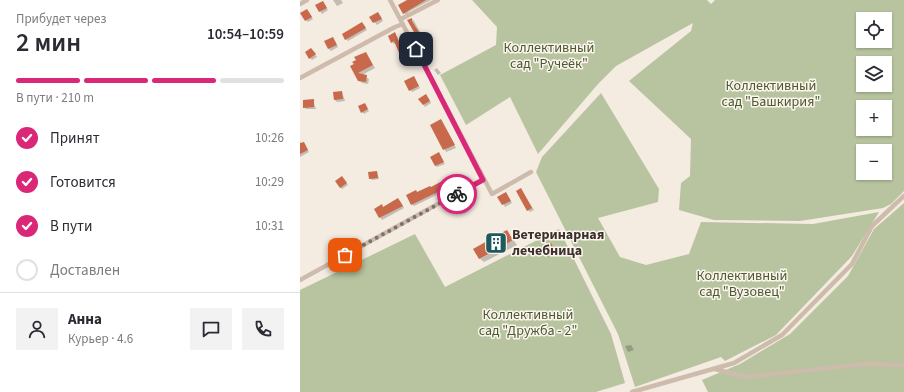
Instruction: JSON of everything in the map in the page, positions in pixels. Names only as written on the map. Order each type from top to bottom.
[{"type":"street","points":[[300,4],[307,0]]},
{"type":"street","points":[[390,0],[483,180],[492,194],[531,172]]},
{"type":"street","points":[[300,78],[394,27],[438,0]]},
{"type":"street","points":[[300,280],[483,180]]},
{"type":"street","points":[[632,392],[734,362],[782,335],[852,264],[872,226],[904,196]]},
{"type":"street","points":[[715,368],[745,377],[865,364],[904,365]]},
{"type":"green space","name":"Коллективный сад \"Башкирия\"","points":[[472,0],[707,0],[711,4],[715,0],[904,0],[904,191],[891,204],[883,208],[800,221],[714,220],[679,210],[681,183],[690,176],[691,139],[629,81],[691,31],[693,23],[616,66],[598,84],[538,154],[510,97],[466,125],[440,75],[496,45],[497,27]]},
{"type":"green space","name":"Коллективный сад \"Вузовец\"","points":[[601,93],[659,189],[658,202],[598,218],[620,257],[646,265],[689,254],[701,222],[813,224],[879,212],[852,256],[776,335],[725,361],[721,357],[635,387],[618,334],[536,172],[542,157]]},
{"type":"green space","points":[[904,203],[904,392],[708,392],[702,380],[740,364],[790,334],[848,276],[874,229]]},
{"type":"green space","name":"Коллективный сад \"Дружба - 2\"","points":[[559,229],[611,334],[625,383],[596,392],[300,392],[300,290],[415,234],[445,287]]},
{"type":"building","points":[[407,0],[426,0],[403,14],[398,5]]},
{"type":"building","points":[[323,1],[327,8],[319,12],[315,5]]},
{"type":"building","points":[[307,9],[312,17],[305,21],[300,13]]},
{"type":"building","points":[[378,12],[382,19],[373,23],[369,17]]},
{"type":"building","points":[[412,18],[412,21],[431,52],[422,46],[407,20]]},
{"type":"building","points":[[362,22],[366,28],[345,40],[342,34]]},
{"type":"building","points":[[395,32],[400,44],[405,42],[409,51],[400,55],[394,41],[391,43],[388,36]]},
{"type":"building","points":[[333,37],[337,45],[328,49],[324,41]]},
{"type":"building","points":[[311,48],[316,54],[309,59],[305,52]]},
{"type":"building","points":[[366,52],[373,65],[358,73],[367,75],[366,82],[358,81],[350,66],[354,64],[352,62],[356,60],[354,57]]},
{"type":"building","points":[[414,76],[419,86],[409,91],[404,81]]},
{"type":"building","points":[[342,91],[343,99],[334,100],[333,92]]},
{"type":"building","points":[[426,94],[430,101],[423,105],[418,99]]},
{"type":"building","points":[[314,99],[314,107],[303,108],[303,100]]},
{"type":"building","points":[[365,103],[368,109],[361,113],[358,106]]},
{"type":"building","points":[[441,119],[455,145],[443,150],[430,125]]},
{"type":"building","points":[[304,142],[308,150],[300,154],[300,143]]},
{"type":"building","points":[[439,152],[444,162],[435,166],[430,157]]},
{"type":"building","points":[[377,171],[378,178],[369,179],[368,172]]},
{"type":"building","points":[[342,176],[347,183],[340,188],[335,181]]},
{"type":"building","points":[[446,179],[450,186],[411,205],[406,195],[416,190],[417,192],[430,186],[431,187]]},
{"type":"building","points":[[521,188],[532,208],[527,211],[516,191]]},
{"type":"building","points":[[506,192],[511,201],[502,205],[497,197]]},
{"type":"building","points":[[398,198],[403,206],[379,218],[374,209],[382,204],[383,207]]},
{"type":"building","name":"Ветеринарная лечебница","points":[[507,230],[513,240],[479,259],[473,249],[489,240],[487,235],[493,232],[495,236]]},
{"type":"building","points":[[551,243],[555,251],[545,256],[541,248]]},
{"type":"way so far","points":[[345,255],[457,194]]},
{"type":"place","name":"Ветеринарная лечебница","points":[[496,243]]},
{"type":"route","points":[[416,49],[483,180],[457,194]]},
{"type":"park label","name":"Коллективный сад \"Ручеёк\"","points":[[549,56]]}]
